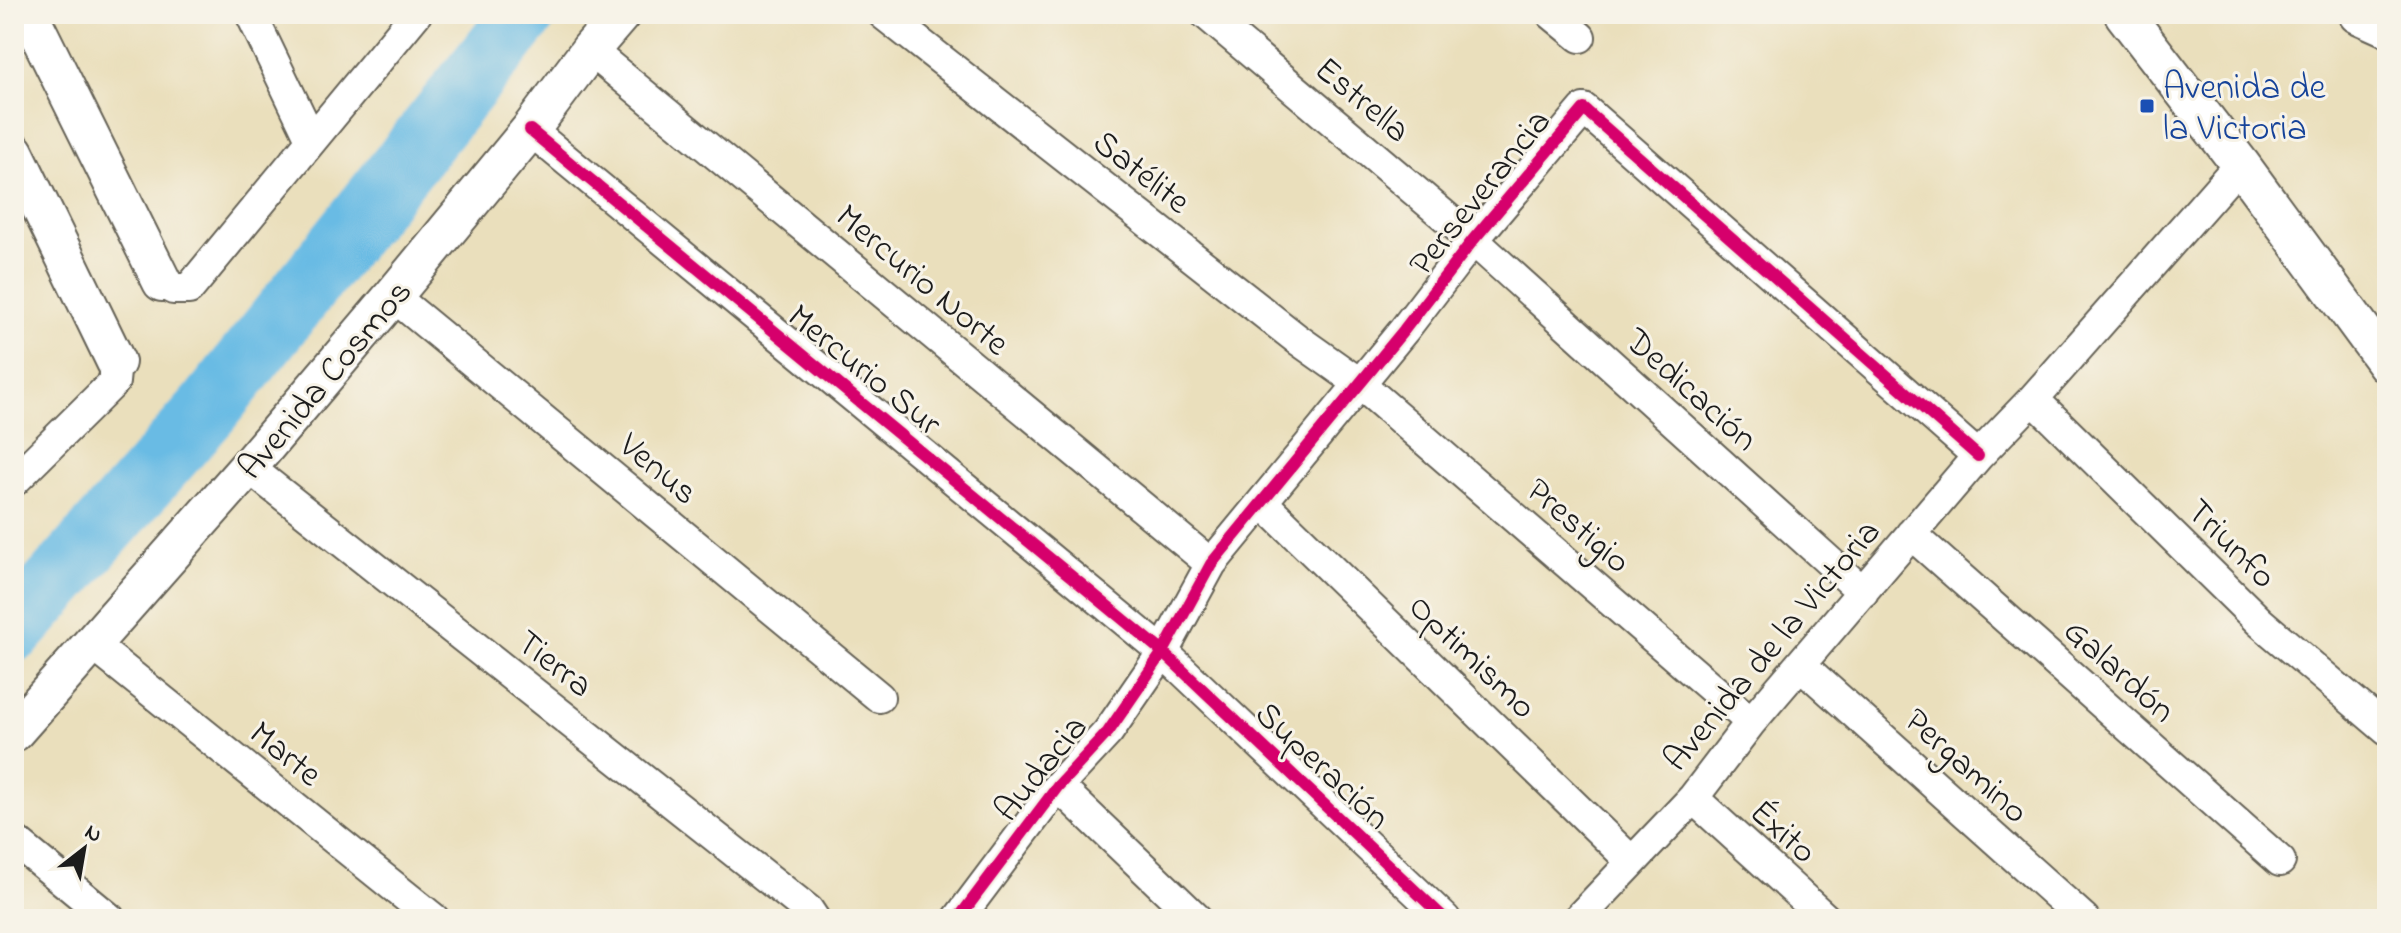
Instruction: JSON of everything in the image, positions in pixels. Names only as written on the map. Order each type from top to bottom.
[{"type":"street","points":[[29,14],[162,282],[173,289],[189,289],[416,14]]},
{"type":"street","points":[[251,14],[311,139]]},
{"type":"street","name":"Avenida Cosmos","points":[[14,732],[248,467],[393,296],[621,14]]},
{"type":"street","name":"Satélite","points":[[883,14],[1297,339],[1359,383]]},
{"type":"street","name":"Estrella","points":[[1206,14],[1473,240]]},
{"type":"street","points":[[1552,14],[1580,37]]},
{"type":"street","points":[[2124,14],[2240,164],[2387,364]]},
{"type":"street","points":[[2358,14],[2387,27]]},
{"type":"street","name":"Mercurio Norte","points":[[590,50],[1211,564]]},
{"type":"street","name":"Perseverancia","points":[[1163,652],[1211,564],[1404,330],[1473,240],[1584,109],[1978,456]]},
{"type":"street","name":"Mercurio Sur","points":[[530,130],[1163,652]]},
{"type":"street","points":[[14,152],[116,362],[114,382],[14,481]]},
{"type":"street","name":"Avenida de la Victoria","points":[[1578,919],[1693,798],[1751,722],[1978,456],[2033,399],[2240,164]]},
{"type":"street","name":"Dedicación","points":[[1473,240],[1863,592]]},
{"type":"street","name":"Venus","points":[[393,296],[879,697]]},
{"type":"street","name":"Prestigio","points":[[1359,383],[1751,722]]},
{"type":"street","name":"Triunfo","points":[[2033,399],[2260,622],[2387,730]]},
{"type":"street","name":"Tierra","points":[[248,467],[808,910],[814,919]]},
{"type":"street","name":"Optimismo","points":[[1263,503],[1632,862]]},
{"type":"street","name":"Galardón","points":[[1911,534],[2280,861]]},
{"type":"street","name":"Marte","points":[[92,644],[434,919]]},
{"type":"street","name":"Audacia","points":[[958,919],[1058,786],[1108,732],[1163,652]]},
{"type":"street","name":"Superación","points":[[1163,652],[1445,919]]},
{"type":"street","name":"Pergamino","points":[[1801,665],[2084,919]]},
{"type":"street","points":[[1058,786],[1197,919]]},
{"type":"street","name":"Éxito","points":[[1693,798],[1826,919]]},
{"type":"street","points":[[14,840],[110,919]]},
{"type":"waterway","points":[[14,630],[208,410],[524,14]]},
{"type":"cycle path","points":[[958,919],[1058,786],[1108,732],[1163,652],[1211,564],[1404,330],[1473,240],[1584,109],[1978,456]]},
{"type":"cycle path","points":[[530,130],[1163,652],[1445,919]]},
{"type":"place","name":"Avenida de la Victoria","points":[[2147,106]]}]
